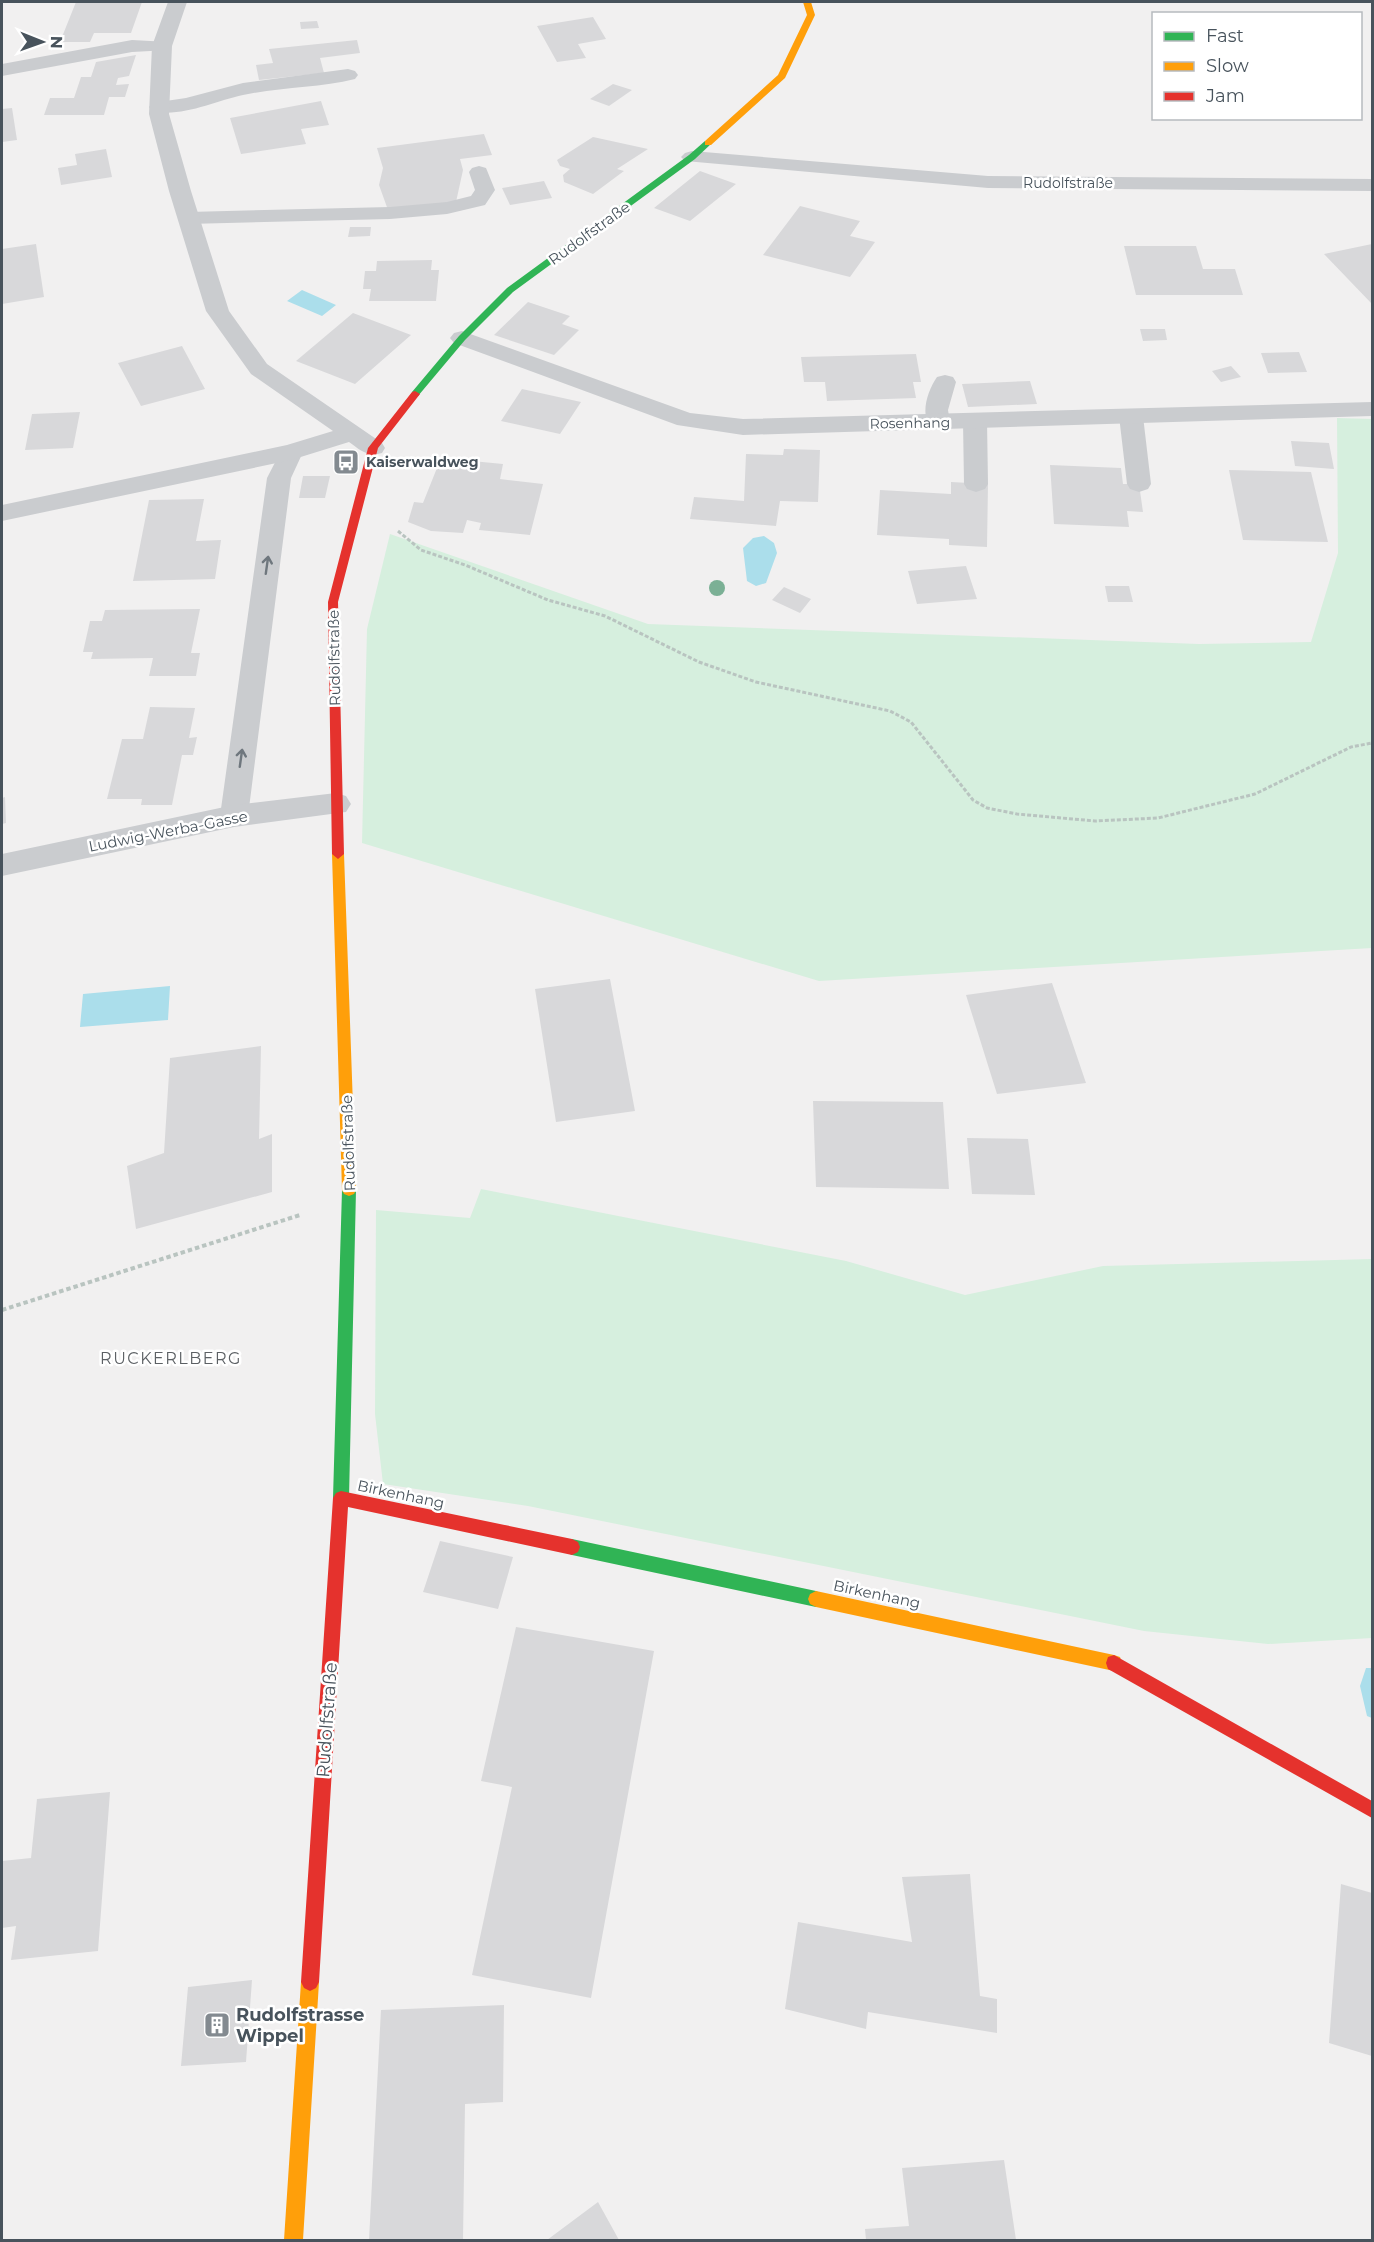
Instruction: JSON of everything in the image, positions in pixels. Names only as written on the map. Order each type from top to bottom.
[{"type":"street","points":[[177,2],[162,46],[159,114],[188,219],[218,311],[259,369],[373,448]]},
{"type":"street","name":"Rudolfstraße","points":[[293,2241],[341,1498],[349,1200],[336,804],[333,602],[373,448],[462,338],[510,290],[692,157],[782,76],[811,15],[807,2]]},
{"type":"street","name":"Rudolfstraße","points":[[692,157],[988,182],[1372,185]]},
{"type":"street","name":"Rosenhang","points":[[462,338],[686,420],[743,427],[1372,409]]},
{"type":"street","points":[[2,513],[291,452],[350,434]]},
{"type":"street","name":"Ludwig-Werba-Gasse","points":[[2,865],[234,816],[336,804]]},
{"type":"street","name":"Birkenhang","points":[[341,1498],[1110,1661],[1372,1810]]},
{"type":"lane","points":[[2,70],[132,46],[162,46]]},
{"type":"lane","points":[[159,107],[187,104],[243,90],[348,75]]},
{"type":"lane","points":[[188,219],[379,213],[447,208],[478,201],[484,190],[479,172]]},
{"type":"lane","points":[[938,422],[936,410],[945,382]]},
{"type":"lane","points":[[1131,416],[1140,484]]},
{"type":"lane","points":[[975,421],[976,484]]},
{"type":"lane","points":[[234,816],[279,478],[291,452]]},
{"type":"path","points":[[356,512],[393,527],[421,550],[465,565],[548,600],[605,616],[699,662],[756,682],[890,711],[911,722],[973,801],[987,808],[1017,814],[1095,821],[1158,818],[1255,794],[1351,747],[1372,743]]},
{"type":"path","name":"Rudolfstraße","points":[[2,1310],[349,1200]]},
{"type":"green space","points":[[1337,418],[1372,419],[1372,948],[819,981],[362,843],[367,629],[390,534],[648,624],[1199,644],[1311,642],[1338,553]]},
{"type":"green space","points":[[481,1189],[846,1261],[965,1295],[1103,1266],[1372,1259],[1372,1638],[1268,1644],[1144,1631],[528,1506],[383,1484],[375,1414],[376,1210],[470,1218]]},
{"type":"water","points":[[302,290],[336,305],[322,316],[287,301]]},
{"type":"water","points":[[764,536],[774,543],[777,553],[766,583],[756,586],[747,581],[743,548],[753,538]]},
{"type":"water","points":[[170,986],[168,1020],[80,1027],[83,994]]},
{"type":"water","points":[[1366,1668],[1372,1668],[1372,1718],[1367,1716],[1360,1686]]},
{"type":"building","points":[[76,2],[142,2],[131,33],[94,33],[90,42],[60,42]]},
{"type":"building","points":[[593,17],[606,39],[578,44],[586,58],[557,62],[537,26]]},
{"type":"building","points":[[317,21],[319,28],[301,29],[300,22]]},
{"type":"building","points":[[357,40],[360,53],[320,58],[324,73],[259,80],[256,65],[273,63],[269,49]]},
{"type":"building","points":[[136,55],[129,76],[118,78],[116,85],[129,84],[125,97],[109,97],[104,115],[44,115],[50,98],[74,98],[81,77],[91,77],[96,62]]},
{"type":"building","points":[[613,84],[632,90],[609,106],[590,99]]},
{"type":"building","points":[[321,101],[329,125],[301,129],[306,144],[241,154],[230,118]]},
{"type":"building","points":[[12,108],[17,140],[2,142],[2,109]]},
{"type":"building","points":[[484,134],[492,155],[460,159],[463,170],[456,202],[388,210],[379,185],[383,168],[377,148]]},
{"type":"building","points":[[593,137],[648,149],[617,169],[624,171],[593,194],[564,182],[563,175],[570,169],[560,166],[557,160]]},
{"type":"building","points":[[106,149],[112,177],[61,185],[58,168],[77,165],[75,154]]},
{"type":"building","points":[[700,171],[736,184],[690,221],[654,208]]},
{"type":"building","points":[[544,181],[552,198],[510,205],[502,188]]},
{"type":"building","points":[[800,206],[860,221],[850,236],[875,242],[850,277],[763,255]]},
{"type":"building","points":[[350,227],[371,227],[370,236],[348,237]]},
{"type":"building","points":[[36,244],[44,297],[2,304],[2,249]]},
{"type":"building","points":[[1372,244],[1372,304],[1324,254]]},
{"type":"building","points":[[1124,246],[1196,246],[1203,269],[1235,269],[1243,295],[1136,295]]},
{"type":"building","points":[[432,260],[431,270],[439,270],[436,301],[369,301],[371,289],[363,289],[365,271],[376,271],[377,261]]},
{"type":"building","points":[[528,302],[570,316],[562,324],[579,330],[554,355],[494,335]]},
{"type":"building","points":[[353,313],[411,335],[355,384],[296,361]]},
{"type":"building","points":[[1140,329],[1165,329],[1167,340],[1143,341]]},
{"type":"building","points":[[182,346],[205,389],[141,406],[118,363]]},
{"type":"building","points":[[1299,352],[1307,372],[1268,373],[1261,353]]},
{"type":"building","points":[[916,354],[921,382],[913,382],[916,398],[827,401],[825,382],[804,382],[801,357]]},
{"type":"building","points":[[1231,366],[1241,377],[1221,382],[1212,371]]},
{"type":"building","points":[[1030,381],[1037,404],[968,407],[962,384]]},
{"type":"building","points":[[522,389],[581,402],[560,434],[501,421]]},
{"type":"building","points":[[80,412],[73,448],[25,450],[32,414]]},
{"type":"building","points":[[1291,441],[1329,443],[1334,469],[1295,466]]},
{"type":"building","points":[[784,449],[820,450],[818,502],[780,501],[776,526],[690,519],[694,497],[744,501],[746,454],[783,455]]},
{"type":"building","points":[[441,458],[503,464],[500,479],[543,484],[530,535],[479,530],[481,523],[467,520],[463,533],[431,531],[408,522],[414,502],[423,503]]},
{"type":"building","points":[[1050,465],[1121,468],[1123,484],[1139,484],[1143,512],[1127,511],[1129,527],[1054,524]]},
{"type":"building","points":[[1229,470],[1311,472],[1328,542],[1243,540]]},
{"type":"building","points":[[303,476],[330,476],[325,498],[299,498]]},
{"type":"building","points":[[951,482],[988,484],[987,547],[949,545],[949,539],[877,535],[880,490],[951,494]]},
{"type":"building","points":[[204,499],[196,541],[221,540],[215,579],[133,581],[149,500]]},
{"type":"building","points":[[966,566],[977,599],[917,604],[908,571]]},
{"type":"building","points":[[1105,586],[1129,586],[1133,602],[1108,602]]},
{"type":"building","points":[[784,587],[811,599],[800,613],[772,600]]},
{"type":"building","points":[[200,609],[191,653],[200,653],[196,676],[149,676],[153,658],[91,659],[93,652],[83,652],[90,621],[102,621],[105,610]]},
{"type":"building","points":[[150,707],[195,708],[189,738],[197,737],[193,755],[182,755],[172,805],[141,805],[142,799],[107,799],[122,739],[143,739]]},
{"type":"building","points":[[5,797],[6,823],[2,824],[2,798]]},
{"type":"building","points":[[610,979],[635,1111],[556,1122],[535,989]]},
{"type":"building","points":[[1052,983],[1086,1083],[997,1094],[966,995]]},
{"type":"building","points":[[261,1046],[259,1139],[272,1134],[272,1192],[136,1229],[127,1166],[164,1153],[170,1058]]},
{"type":"building","points":[[813,1101],[943,1102],[949,1189],[816,1187]]},
{"type":"building","points":[[967,1138],[1028,1139],[1035,1195],[972,1194]]},
{"type":"building","points":[[440,1541],[513,1557],[498,1609],[423,1592]]},
{"type":"building","points":[[516,1627],[654,1651],[591,1998],[472,1975],[512,1787],[481,1781]]},
{"type":"building","points":[[110,1792],[98,1951],[11,1960],[16,1926],[2,1928],[2,1861],[31,1858],[37,1799]]},
{"type":"building","points":[[970,1874],[980,1996],[997,1999],[997,2033],[868,2012],[866,2029],[785,2009],[798,1922],[912,1942],[902,1877]]},
{"type":"building","points":[[1341,1884],[1372,1893],[1372,2056],[1329,2043]]},
{"type":"building","name":"Rudolfstrasse Wippel","points":[[252,1980],[246,2062],[181,2066],[188,1987]]},
{"type":"building","points":[[504,2005],[503,2102],[465,2104],[463,2240],[369,2240],[381,2010]]},
{"type":"building","points":[[1004,2160],[1016,2240],[866,2240],[865,2229],[909,2226],[902,2168]]},
{"type":"building","points":[[598,2202],[619,2240],[547,2240]]},
{"type":"traffic: fast","points":[[415,394],[462,338],[510,290],[708,143]]},
{"type":"traffic: fast","points":[[341,1498],[349,1190]]},
{"type":"traffic: fast","points":[[572,1547],[816,1599]]},
{"type":"traffic: slow","points":[[708,143],[782,76],[811,15],[807,2]]},
{"type":"traffic: slow","points":[[338,854],[349,1190]]},
{"type":"traffic: slow","points":[[816,1599],[1114,1663]]},
{"type":"traffic: slow","points":[[293,2240],[310,1982]]},
{"type":"traffic: jam","points":[[338,854],[333,602],[373,448],[415,394]]},
{"type":"traffic: jam","points":[[341,1498],[572,1547]]},
{"type":"traffic: jam","points":[[310,1982],[341,1498]]},
{"type":"traffic: jam","points":[[1114,1663],[1372,1810]]},
{"type":"place","name":"Kaiserwaldweg","points":[[346,462]]},
{"type":"place","name":"Rudolfstrasse Wippel","points":[[217,2025]]},
{"type":"district","name":"RUCKERLBERG","points":[[171,1358]]}]
